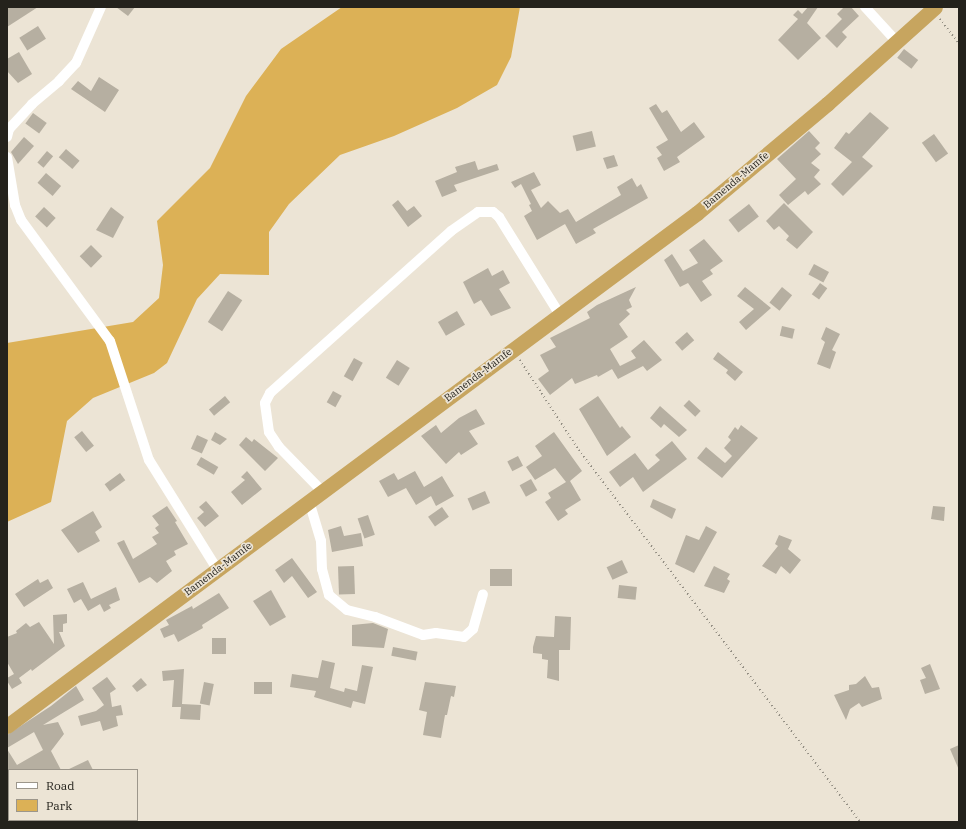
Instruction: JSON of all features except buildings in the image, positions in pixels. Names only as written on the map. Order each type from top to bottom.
[{"type":"highway","name":"Bamenda-Mamfe","points":[[7,726],[512,349],[697,213],[827,104],[933,8]]},
{"type":"street","points":[[7,137],[9,129],[32,104],[60,81],[76,63],[101,7]]},
{"type":"street","points":[[865,7],[896,41]]},
{"type":"street","points":[[7,157],[11,207],[110,340],[149,460],[217,569]]},
{"type":"street","points":[[322,491],[278,446],[269,432],[265,403],[270,393],[451,231],[478,212],[493,212],[499,217],[560,315]]},
{"type":"street","points":[[309,501],[321,541],[322,569],[329,595],[347,610],[375,617],[423,635],[436,633],[464,637],[474,629],[483,594]]},
{"type":"path","points":[[933,8],[959,42]]},
{"type":"path","points":[[512,349],[579,450],[860,822]]},
{"type":"green space","points":[[342,7],[520,7],[511,57],[497,85],[457,108],[394,136],[340,155],[289,204],[269,232],[269,275],[220,274],[197,299],[167,363],[154,373],[93,398],[67,421],[51,502],[7,522],[7,343],[133,322],[159,298],[163,265],[157,221],[210,168],[246,96],[281,49]]}]
